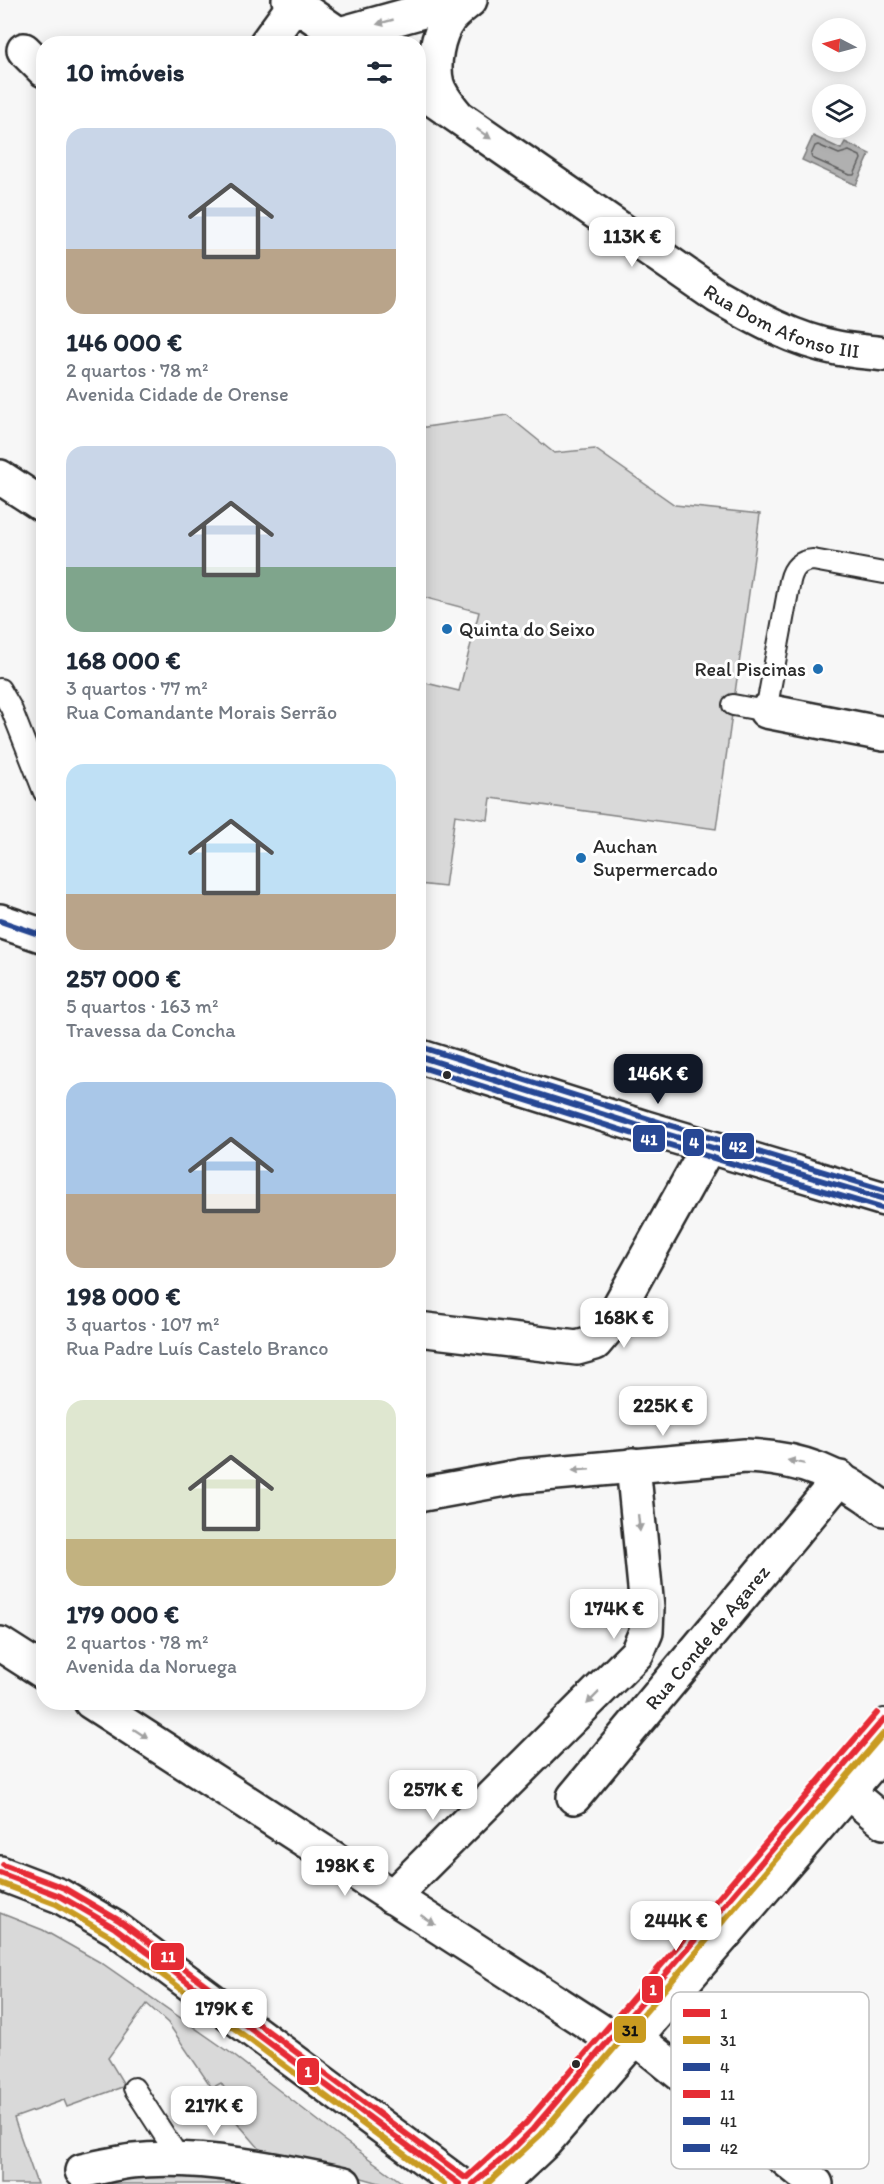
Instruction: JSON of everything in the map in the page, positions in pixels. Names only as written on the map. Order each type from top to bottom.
[{"type":"street","points":[[355,36],[462,0]]},
{"type":"street","points":[[456,115],[442,96],[436,83],[436,54],[440,36],[448,20],[470,0]]},
{"type":"street","points":[[271,36],[292,2],[342,36]]},
{"type":"street","name":"Rua Dom Afonso III","points":[[426,94],[717,296],[747,314],[808,340],[836,348],[884,354]]},
{"type":"street","points":[[0,477],[36,501]]},
{"type":"street","points":[[766,711],[884,734]]},
{"type":"street","points":[[0,921],[36,933]]},
{"type":"street","points":[[426,1059],[708,1147],[884,1199]]},
{"type":"street","points":[[426,1330],[577,1348],[595,1343],[606,1330],[708,1147]]},
{"type":"street","points":[[426,1493],[504,1478],[731,1456],[759,1456],[802,1463],[840,1478],[884,1509]]},
{"type":"street","points":[[392,1897],[637,1653],[644,1639],[648,1608],[633,1465]]},
{"type":"street","name":"Rua Conde de Agarez","points":[[574,1797],[840,1478]]},
{"type":"street","points":[[0,1644],[36,1667]]},
{"type":"street","points":[[103,1710],[392,1897],[624,2041],[671,2076]]},
{"type":"street","points":[[485,2184],[511,2174],[530,2158],[624,2041],[884,1750]]},
{"type":"street","points":[[848,1792],[884,1822]]},
{"type":"street","points":[[0,1873],[60,1896],[115,1928],[459,2184]]},
{"type":"street","points":[[82,2171],[133,2161],[181,2161],[255,2168],[344,2184]]},
{"type":"street","points":[[796,2169],[816,2184]]},
{"type":"lane","points":[[733,705],[766,711],[794,569],[805,561],[813,560],[884,573]]},
{"type":"lane","points":[[0,689],[11,708],[36,772]]},
{"type":"lane","points":[[473,2184],[508,2154],[624,2041],[884,1719]]},
{"type":"lane","points":[[134,2088],[181,2161]]},
{"type":"shaded area","points":[[507,415],[554,453],[595,449],[675,505],[760,514],[716,829],[491,798],[488,820],[455,815],[445,887],[426,885],[426,683],[459,691],[479,612],[426,598],[426,427]]},
{"type":"shaded area","points":[[0,1913],[43,1930],[103,1964],[228,2051],[404,2184],[383,2184],[341,2172],[272,2163],[235,2120],[242,2114],[221,2083],[212,2088],[168,2023],[147,2004],[108,2058],[125,2086],[67,2107],[64,2100],[14,2118],[37,2184],[0,2184]]},
{"type":"shaded area","points":[[203,2175],[262,2184],[87,2184],[120,2179]]},
{"type":"water","points":[[812,138],[817,138],[841,149],[845,142],[870,154],[856,185],[802,160]]},
{"type":"transit line","name":"4","points":[[0,921],[36,933]]},
{"type":"transit line","name":"42","points":[[426,1049],[884,1190]]},
{"type":"transit line","name":"4","points":[[426,1059],[646,1128],[884,1199]]},
{"type":"transit line","name":"41","points":[[426,1069],[643,1137],[881,1208]]},
{"type":"transit line","name":"11","points":[[467,2177],[526,2123],[877,1713]]},
{"type":"transit line","name":"1","points":[[473,2184],[533,2129],[884,1719]]},
{"type":"transit line","name":"31","points":[[487,2184],[540,2135],[884,1733]]},
{"type":"transit line","name":"11","points":[[3,1865],[64,1888],[120,1921],[464,2177]]},
{"type":"transit line","name":"1","points":[[0,1873],[60,1896],[115,1928],[459,2184]]},
{"type":"transit line","name":"31","points":[[0,1883],[56,1904],[110,1936],[444,2184]]},
{"type":"place","name":"Quinta do Seixo","points":[[447,629]]},
{"type":"place","name":"Real Piscinas","points":[[818,669]]},
{"type":"place","name":"Auchan Supermercado","points":[[581,858]]}]
